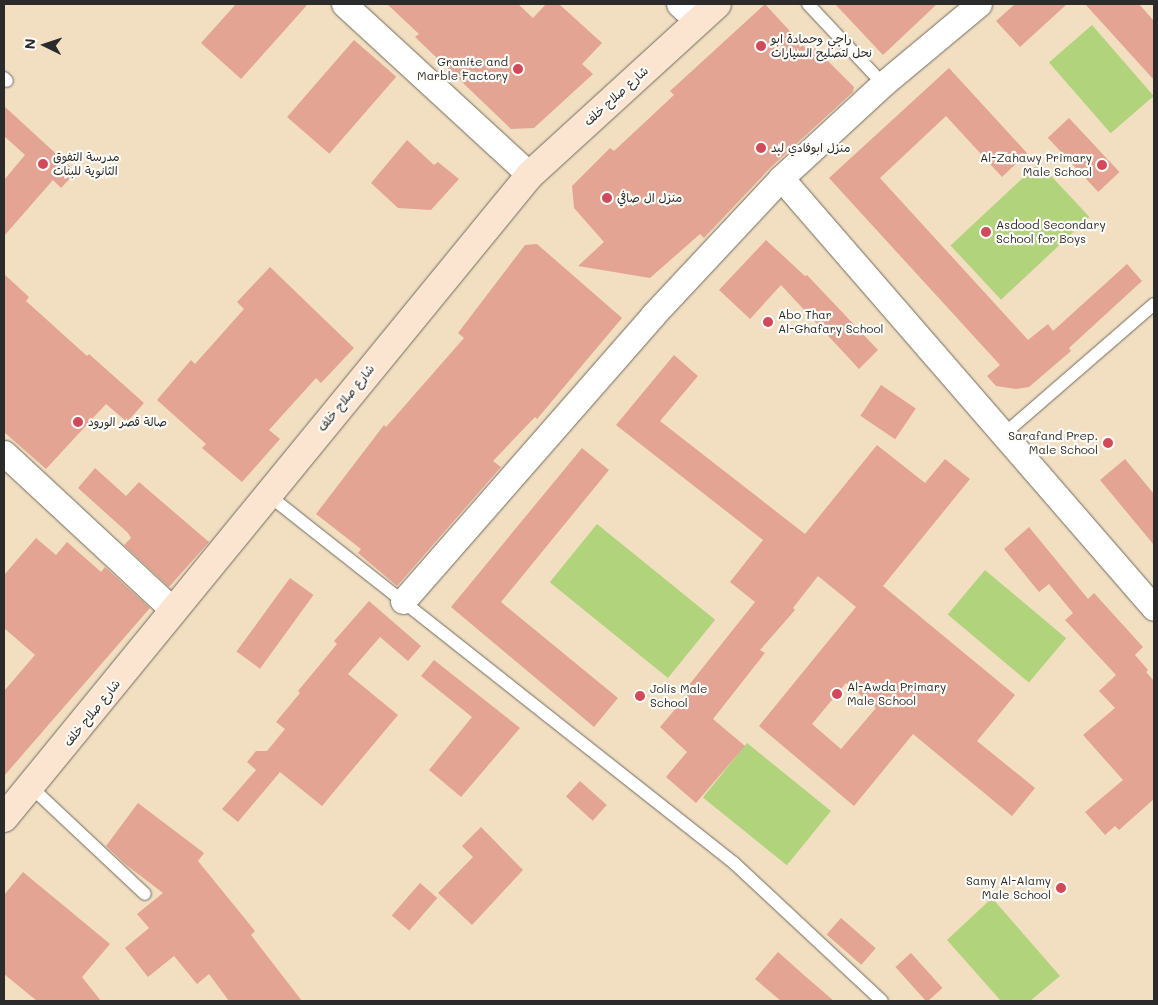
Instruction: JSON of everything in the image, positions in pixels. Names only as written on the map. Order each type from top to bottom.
[{"type":"main road","name":"شارع صلاح خلف","points":[[4,818],[174,611],[267,494],[530,175],[698,10]]},
{"type":"street","points":[[344,4],[530,175]]},
{"type":"street","points":[[403,601],[653,315],[781,178],[883,84],[979,4]]},
{"type":"street","points":[[781,178],[1154,608]]},
{"type":"street","points":[[4,453],[174,611]]},
{"type":"lane","points":[[808,4],[883,84]]},
{"type":"lane","points":[[1004,434],[1154,304]]},
{"type":"lane","points":[[267,494],[734,862],[882,1001]]},
{"type":"lane","points":[[31,787],[145,894]]},
{"type":"green space","points":[[1092,25],[1154,96],[1111,133],[1049,62]]},
{"type":"green space","points":[[1039,163],[1089,217],[1001,300],[951,246]]},
{"type":"green space","points":[[597,524],[715,620],[668,678],[550,582]]},
{"type":"green space","points":[[985,570],[1066,638],[1029,683],[948,614]]},
{"type":"green space","points":[[747,743],[831,811],[787,865],[703,797]]},
{"type":"green space","points":[[992,898],[1060,976],[1030,1001],[1001,1001],[947,940]]},
{"type":"building","points":[[236,4],[308,4],[241,79],[201,43]]},
{"type":"building","name":"Granite and Marble Factory","points":[[387,4],[518,4],[533,18],[546,4],[559,4],[602,43],[582,64],[593,74],[534,128],[511,129],[415,37],[419,34]]},
{"type":"building","points":[[765,4],[810,53],[815,48],[854,87],[853,92],[771,167],[704,238],[700,234],[650,278],[578,266],[604,242],[574,208],[572,186],[610,148],[614,151],[674,95],[670,91]]},
{"type":"building","points":[[835,4],[937,4],[883,55]]},
{"type":"building","points":[[1015,4],[1067,4],[1020,47],[996,21]]},
{"type":"building","points":[[1085,4],[1139,4],[1154,21],[1154,80]]},
{"type":"building","points":[[354,40],[396,77],[329,154],[287,117]]},
{"type":"building","points":[[949,68],[1027,153],[1002,177],[946,116],[880,178],[1028,340],[1048,324],[1053,331],[1127,264],[1142,281],[1069,348],[1071,351],[1029,387],[1016,389],[996,386],[987,376],[1000,365],[829,178]]},
{"type":"building","name":"مدرسة التفوق الثانوية للبنات","points":[[4,106],[76,172],[61,188],[53,180],[4,236],[4,180],[25,155],[4,136]]},
{"type":"building","points":[[1069,118],[1119,172],[1098,192],[1048,138]]},
{"type":"building","points":[[407,140],[434,165],[438,162],[459,179],[431,210],[398,208],[371,183]]},
{"type":"building","points":[[766,240],[805,276],[807,275],[878,350],[859,369],[781,285],[750,319],[719,290]]},
{"type":"building","points":[[537,244],[622,318],[537,419],[535,417],[493,461],[501,467],[397,586],[358,553],[361,549],[316,514],[384,425],[386,427],[464,338],[458,333],[525,245]]},
{"type":"building","points":[[270,267],[354,348],[321,383],[316,378],[269,430],[280,439],[242,482],[202,448],[206,444],[157,400],[191,360],[195,364],[244,309],[237,302]]},
{"type":"building","points":[[4,274],[29,297],[26,301],[87,356],[89,354],[144,403],[127,422],[106,404],[46,469],[4,432]]},
{"type":"building","points":[[674,355],[698,376],[660,421],[805,534],[877,445],[925,483],[945,459],[970,479],[883,586],[1015,695],[977,741],[1035,788],[1012,816],[913,734],[854,806],[759,726],[856,607],[818,576],[793,608],[795,610],[760,650],[765,653],[713,719],[745,746],[696,803],[666,777],[687,752],[660,727],[689,693],[685,690],[755,602],[730,582],[763,540],[616,425]],"holes":[[[846,683],[876,708],[841,749],[812,724]]]},
{"type":"building","points":[[881,385],[916,408],[895,439],[860,416]]},
{"type":"building","points":[[582,448],[609,470],[501,602],[618,698],[594,727],[451,607]]},
{"type":"building","points":[[1125,459],[1154,494],[1154,545],[1100,480]]},
{"type":"building","points":[[95,468],[126,496],[139,482],[209,542],[169,587],[124,545],[131,538],[128,533],[78,488]]},
{"type":"building","points":[[1029,527],[1088,599],[1094,593],[1143,647],[1135,655],[1148,670],[1146,672],[1154,681],[1154,799],[1119,830],[1115,826],[1105,835],[1085,812],[1123,780],[1083,735],[1115,708],[1099,691],[1116,675],[1065,620],[1073,613],[1049,584],[1039,592],[1004,549]]},
{"type":"building","points":[[36,538],[56,555],[67,542],[101,572],[105,567],[150,608],[4,776],[4,691],[35,655],[4,628],[4,575]]},
{"type":"building","points":[[290,578],[313,595],[260,669],[237,652]]},
{"type":"building","points":[[369,601],[421,646],[408,661],[380,637],[348,674],[398,715],[322,806],[280,772],[238,822],[222,809],[256,770],[247,762],[256,751],[267,751],[285,729],[276,722],[300,693],[298,691],[337,644],[334,641]]},
{"type":"building","points":[[434,660],[520,728],[461,797],[429,770],[472,717],[421,676]]},
{"type":"building","points":[[580,781],[607,805],[593,821],[566,797]]},
{"type":"building","points":[[138,803],[204,853],[198,861],[255,931],[251,935],[302,1001],[229,1001],[209,974],[197,984],[174,956],[148,977],[125,948],[149,928],[137,914],[163,893],[125,864],[106,846]]},
{"type":"building","points":[[481,827],[523,870],[472,925],[438,893],[473,857],[462,846]]},
{"type":"building","points":[[23,872],[110,944],[82,977],[101,1001],[37,1001],[4,974],[4,895]]},
{"type":"building","points":[[420,883],[437,898],[409,931],[392,915]]},
{"type":"building","points":[[841,918],[876,948],[861,965],[827,935]]},
{"type":"building","points":[[778,952],[834,1001],[781,1001],[755,979]]},
{"type":"building","points":[[911,953],[942,988],[926,1001],[895,967]]},
{"type":"place","name":"راجي وحمادة ابو نحل لتصليح السيارات","points":[[761,46]]},
{"type":"place","name":"Granite and Marble Factory","points":[[518,69]]},
{"type":"place","name":"منزل ابوفادي لبد","points":[[761,148]]},
{"type":"place","name":"مدرسة التفوق الثانوية للبنات","points":[[43,164]]},
{"type":"place","name":"Al-Zahawy Primary Male School","points":[[1102,165]]},
{"type":"place","name":"منزل ال صافي","points":[[607,198]]},
{"type":"place","name":"Asdood Secondary School for Boys","points":[[986,232]]},
{"type":"place","name":"Abo Thar Al-Ghafary School","points":[[768,322]]},
{"type":"place","name":"صالة قصر الورود","points":[[78,422]]},
{"type":"place","name":"Sarafand Prep. Male School","points":[[1108,443]]},
{"type":"place","name":"Al-Awda Primary Male School","points":[[837,694]]},
{"type":"place","name":"Jolis Male School","points":[[640,696]]},
{"type":"place","name":"Samy Al-Alamy Male School","points":[[1061,888]]}]
